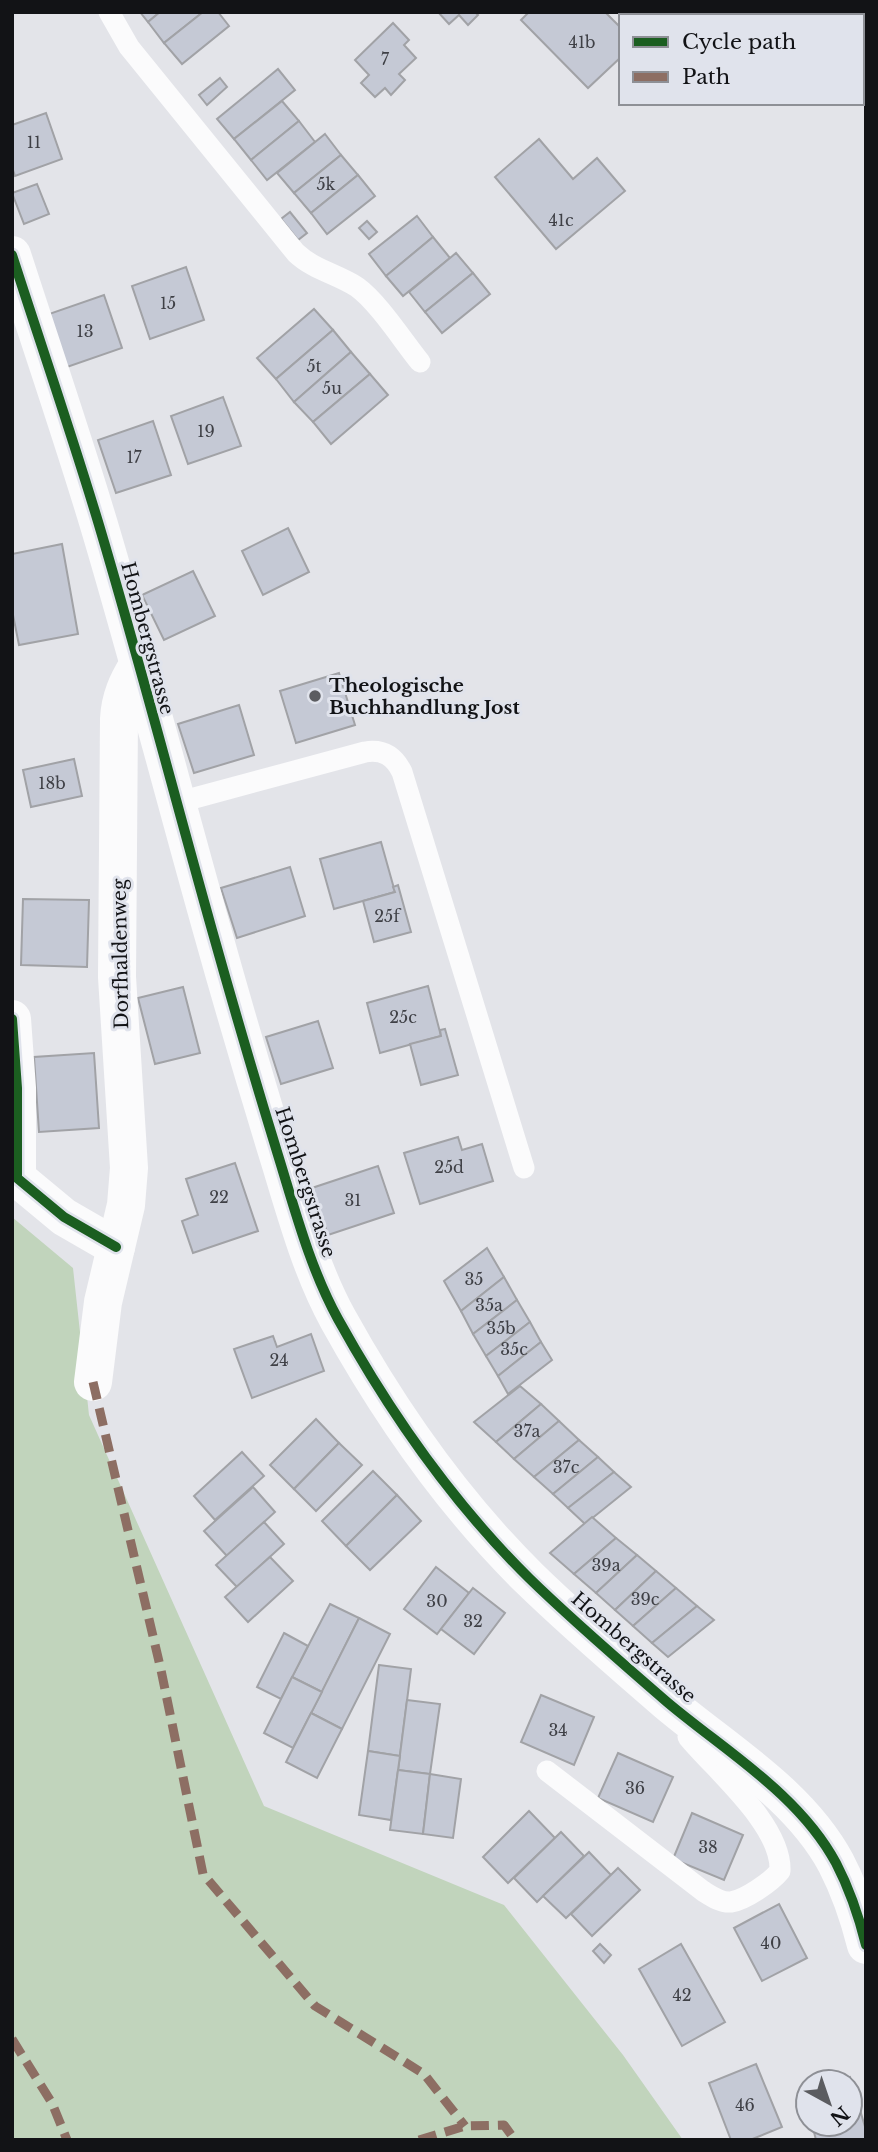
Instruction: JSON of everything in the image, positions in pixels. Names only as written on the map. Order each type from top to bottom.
[{"type":"street","name":"Hombergstrasse","points":[[12,256],[99,525],[239,1026],[305,1242],[323,1289],[340,1322],[423,1454],[482,1529],[531,1580],[668,1702],[756,1773],[815,1832],[834,1859],[846,1885],[866,1945]]},
{"type":"street","name":"Dorfhaldenweg","points":[[93,1382],[103,1302],[126,1205],[130,1168],[117,977],[120,704],[125,685],[138,665]]},
{"type":"street","points":[[12,1019],[18,1088],[17,1178],[64,1217],[116,1247]]},
{"type":"lane","points":[[109,12],[129,47],[296,253],[306,262],[347,282],[367,296],[420,362]]},
{"type":"lane","points":[[176,803],[374,750],[386,753],[396,761],[402,772],[524,1168]]},
{"type":"lane","points":[[547,1771],[720,1901],[731,1902],[764,1886],[780,1871],[777,1850],[767,1830],[689,1738],[668,1702]]},
{"type":"green space","points":[[12,1217],[73,1268],[89,1415],[264,1806],[504,1905],[623,2055],[683,2140],[12,2140]]},
{"type":"building","points":[[140,12],[160,12],[148,22]]},
{"type":"building","points":[[160,12],[203,12],[164,43],[148,22]]},
{"type":"building","points":[[203,12],[218,12],[229,26],[182,64],[164,43]]},
{"type":"building","points":[[438,12],[475,12],[478,15],[468,25],[459,15],[449,24]]},
{"type":"building","points":[[529,12],[605,12],[619,26],[619,59],[588,88],[521,20]]},
{"type":"building","points":[[734,12],[736,14],[690,14]]},
{"type":"building","points":[[393,23],[409,40],[404,45],[416,58],[399,74],[405,80],[391,95],[385,88],[375,97],[361,83],[369,75],[355,60]]},
{"type":"building","points":[[278,69],[295,90],[234,139],[217,119]]},
{"type":"building","points":[[220,78],[227,87],[207,105],[199,95]]},
{"type":"building","points":[[282,101],[299,121],[251,160],[234,139]]},
{"type":"building","points":[[46,113],[62,159],[15,176],[12,167],[12,125]]},
{"type":"building","points":[[299,121],[315,142],[267,180],[251,160]]},
{"type":"building","points":[[325,134],[341,155],[294,193],[277,173]]},
{"type":"building","points":[[539,139],[573,179],[597,158],[625,191],[556,249],[495,177]]},
{"type":"building","points":[[341,155],[358,175],[311,213],[294,193]]},
{"type":"building","points":[[358,175],[375,196],[327,234],[311,213]]},
{"type":"building","points":[[37,184],[49,214],[24,224],[12,193]]},
{"type":"building","points":[[290,212],[307,233],[298,240],[281,219]]},
{"type":"building","points":[[417,216],[433,237],[386,276],[369,254]]},
{"type":"building","points":[[367,221],[377,232],[369,239],[359,228]]},
{"type":"building","points":[[433,237],[450,258],[403,296],[386,276]]},
{"type":"building","points":[[456,253],[473,273],[425,312],[409,292]]},
{"type":"building","points":[[186,267],[204,320],[150,339],[132,286]]},
{"type":"building","points":[[473,273],[490,294],[442,333],[425,312]]},
{"type":"building","points":[[104,295],[122,348],[67,367],[49,314]]},
{"type":"building","points":[[314,309],[333,330],[276,379],[257,358]]},
{"type":"building","points":[[333,330],[351,352],[294,402],[276,379]]},
{"type":"building","points":[[351,352],[370,374],[313,422],[294,402]]},
{"type":"building","points":[[370,374],[388,395],[331,444],[313,422]]},
{"type":"building","points":[[223,397],[241,446],[188,464],[171,416]]},
{"type":"building","points":[[153,421],[171,475],[116,493],[98,440]]},
{"type":"building","points":[[288,528],[309,572],[263,595],[242,551]]},
{"type":"building","points":[[62,544],[78,634],[19,645],[12,610],[12,554]]},
{"type":"building","points":[[193,571],[215,616],[164,640],[142,595]]},
{"type":"building","points":[[339,673],[355,725],[296,743],[280,691]]},
{"type":"building","points":[[239,705],[254,755],[194,773],[178,724]]},
{"type":"building","points":[[74,759],[82,796],[31,807],[23,770]]},
{"type":"building","points":[[381,842],[395,892],[334,909],[320,859]]},
{"type":"building","points":[[290,867],[305,916],[237,938],[221,888]]},
{"type":"building","points":[[398,885],[411,932],[374,942],[363,901],[395,892],[393,887]]},
{"type":"building","points":[[23,899],[89,900],[87,967],[21,965]]},
{"type":"building","points":[[428,986],[441,1036],[380,1053],[367,1003]]},
{"type":"building","points":[[183,987],[200,1053],[155,1064],[138,998]]},
{"type":"building","points":[[318,1021],[333,1068],[281,1084],[266,1037]]},
{"type":"building","points":[[445,1029],[458,1075],[421,1085],[410,1044],[441,1036],[440,1030]]},
{"type":"building","points":[[94,1053],[99,1128],[39,1132],[34,1057]]},
{"type":"building","points":[[458,1137],[462,1150],[482,1144],[493,1181],[420,1204],[404,1153]]},
{"type":"building","points":[[235,1163],[258,1231],[193,1253],[182,1221],[198,1215],[186,1179]]},
{"type":"building","points":[[378,1166],[394,1213],[328,1235],[312,1188]]},
{"type":"building","points":[[487,1248],[504,1277],[461,1311],[444,1281]]},
{"type":"building","points":[[504,1277],[517,1300],[473,1334],[461,1311]]},
{"type":"building","points":[[517,1300],[530,1322],[486,1356],[473,1334]]},
{"type":"building","points":[[530,1322],[541,1342],[498,1376],[486,1356]]},
{"type":"building","points":[[311,1334],[324,1371],[252,1398],[234,1349],[273,1336],[277,1347]]},
{"type":"building","points":[[541,1342],[552,1360],[508,1394],[498,1376]]},
{"type":"building","points":[[520,1386],[541,1404],[496,1442],[474,1422]]},
{"type":"building","points":[[541,1404],[559,1421],[514,1459],[496,1442]]},
{"type":"building","points":[[316,1419],[339,1443],[294,1489],[270,1465]]},
{"type":"building","points":[[559,1421],[579,1440],[534,1477],[514,1459]]},
{"type":"building","points":[[579,1440],[598,1457],[553,1494],[534,1477]]},
{"type":"building","points":[[339,1443],[362,1465],[316,1511],[294,1489]]},
{"type":"building","points":[[242,1452],[264,1476],[215,1520],[194,1496]]},
{"type":"building","points":[[598,1457],[614,1472],[568,1508],[553,1494]]},
{"type":"building","points":[[373,1471],[397,1495],[346,1546],[322,1521]]},
{"type":"building","points":[[614,1472],[631,1487],[585,1524],[568,1508]]},
{"type":"building","points":[[253,1487],[275,1512],[227,1556],[204,1531]]},
{"type":"building","points":[[397,1495],[421,1521],[370,1570],[346,1546]]},
{"type":"building","points":[[592,1517],[616,1538],[574,1574],[550,1553]]},
{"type":"building","points":[[264,1522],[284,1544],[237,1587],[216,1565]]},
{"type":"building","points":[[616,1538],[637,1555],[596,1593],[574,1574]]},
{"type":"building","points":[[637,1555],[656,1571],[615,1610],[596,1593]]},
{"type":"building","points":[[270,1557],[293,1581],[248,1622],[225,1597]]},
{"type":"building","points":[[436,1567],[469,1593],[437,1634],[404,1609]]},
{"type":"building","points":[[656,1571],[676,1588],[633,1626],[615,1610]]},
{"type":"building","points":[[473,1588],[505,1613],[474,1654],[441,1629]]},
{"type":"building","points":[[676,1588],[697,1606],[652,1643],[633,1626]]},
{"type":"building","points":[[330,1604],[359,1618],[322,1692],[292,1677]]},
{"type":"building","points":[[697,1606],[714,1620],[668,1657],[652,1643]]},
{"type":"building","points":[[359,1618],[390,1634],[342,1729],[311,1713]]},
{"type":"building","points":[[284,1633],[308,1646],[281,1699],[257,1687]]},
{"type":"building","points":[[379,1665],[411,1669],[400,1756],[368,1751]]},
{"type":"building","points":[[292,1677],[322,1692],[293,1748],[264,1733]]},
{"type":"building","points":[[541,1695],[594,1717],[574,1765],[521,1742]]},
{"type":"building","points":[[407,1700],[440,1704],[430,1774],[398,1770]]},
{"type":"building","points":[[311,1713],[342,1729],[317,1778],[286,1762]]},
{"type":"building","points":[[368,1751],[400,1756],[391,1820],[359,1815]]},
{"type":"building","points":[[618,1753],[673,1777],[653,1822],[598,1798]]},
{"type":"building","points":[[398,1770],[430,1774],[423,1834],[390,1830]]},
{"type":"building","points":[[430,1774],[461,1779],[453,1838],[423,1834]]},
{"type":"building","points":[[529,1811],[555,1838],[508,1883],[483,1857]]},
{"type":"building","points":[[692,1813],[743,1835],[724,1880],[673,1859]]},
{"type":"building","points":[[561,1832],[584,1856],[537,1902],[514,1878]]},
{"type":"building","points":[[589,1852],[611,1875],[566,1918],[543,1896]]},
{"type":"building","points":[[618,1868],[640,1890],[592,1936],[571,1914]]},
{"type":"building","points":[[779,1904],[807,1958],[762,1981],[734,1928]]},
{"type":"building","points":[[600,1944],[611,1955],[604,1963],[593,1951]]},
{"type":"building","points":[[681,1944],[725,2022],[682,2046],[639,1969]]},
{"type":"building","points":[[756,2064],[782,2127],[750,2140],[731,2140],[709,2083]]},
{"type":"building","points":[[864,2123],[866,2130],[866,2140],[816,2140],[864,2138]]},
{"type":"marked path","points":[[93,1382],[161,1670],[203,1874],[315,2006],[424,2074],[465,2126]]},
{"type":"marked path","points":[[12,2039],[52,2103],[67,2140]]},
{"type":"marked path","points":[[419,2140],[465,2126],[504,2125],[515,2140]]},
{"type":"cycle path","points":[[12,255],[99,525],[269,1127],[304,1238],[328,1300],[379,1389],[424,1456],[501,1549],[597,1641],[667,1702],[759,1775],[802,1816],[820,1838],[841,1873],[866,1945]]},
{"type":"cycle path","points":[[12,1019],[17,1088],[17,1178],[64,1217],[116,1247]]},
{"type":"place","name":"Theologische Buchhandlung Jost","points":[[315,696]]}]
